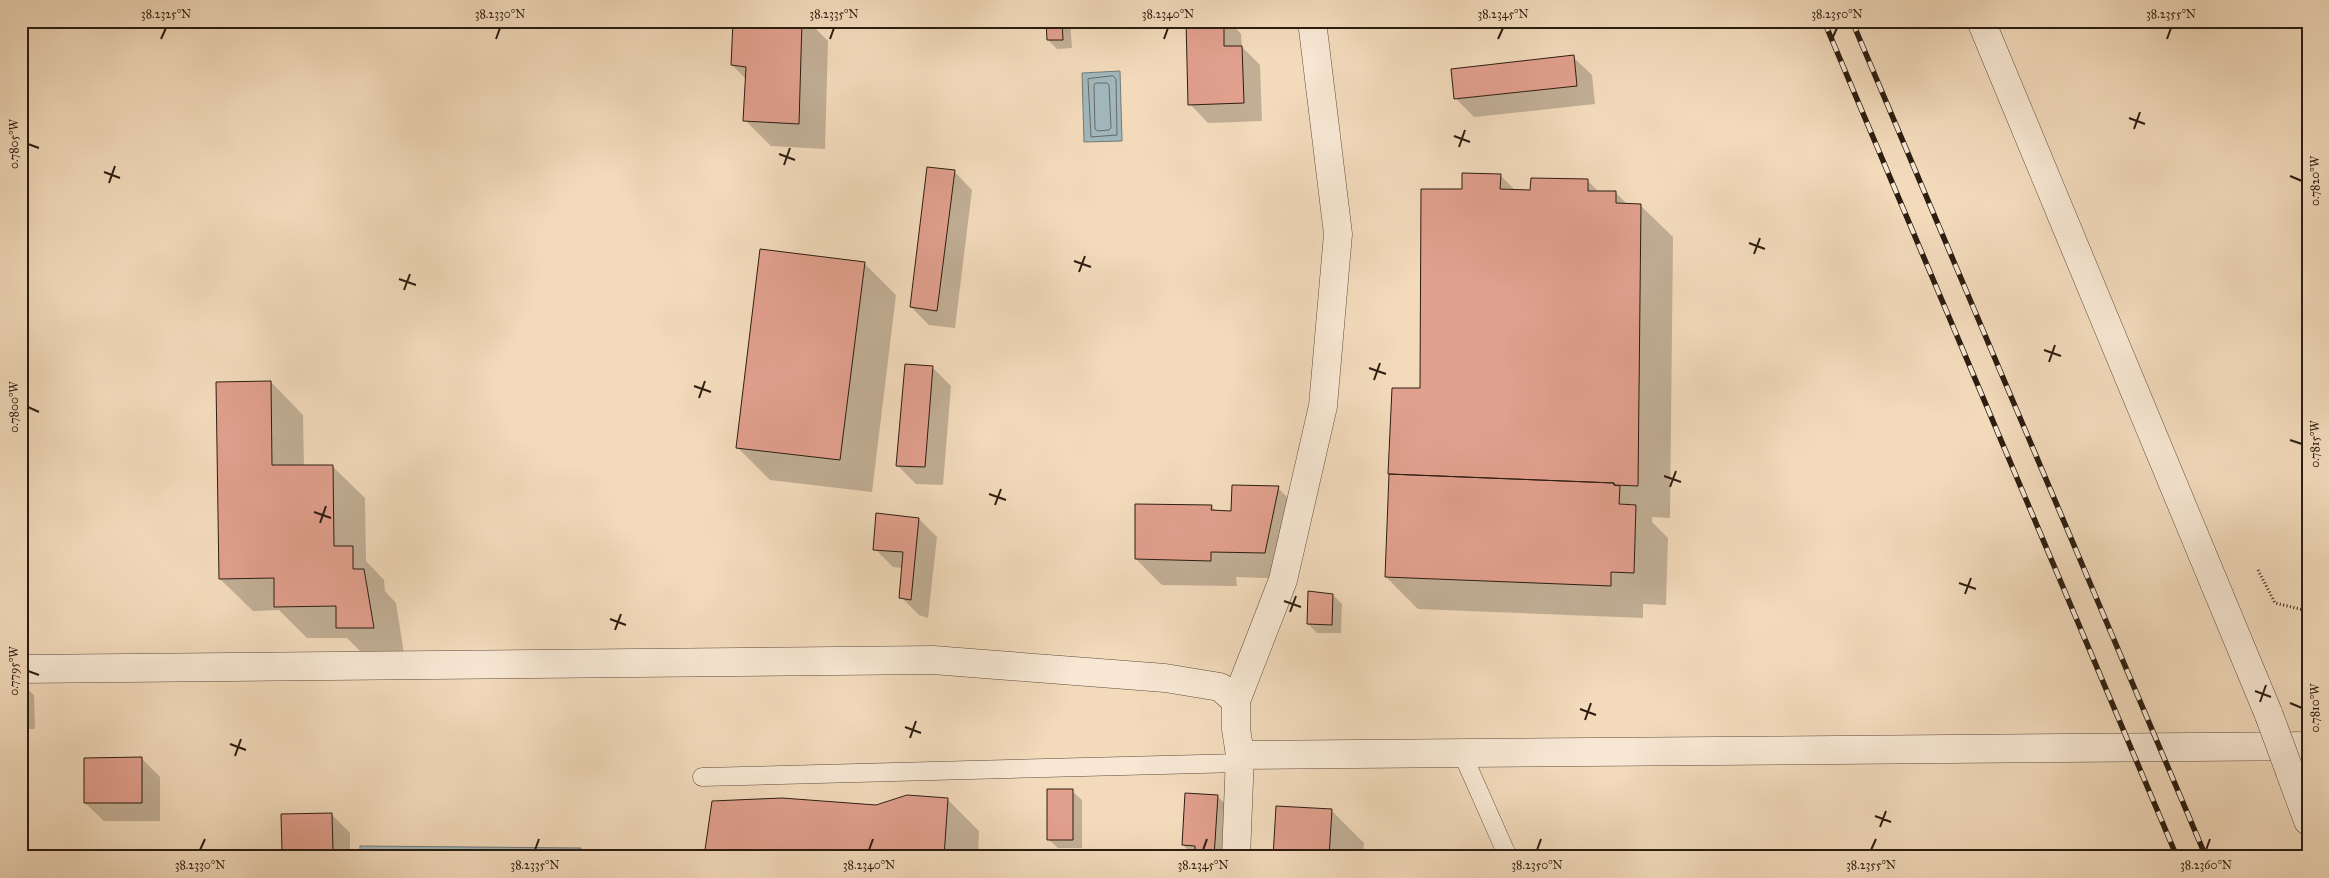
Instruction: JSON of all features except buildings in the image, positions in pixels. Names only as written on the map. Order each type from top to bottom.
[{"type":"street","points":[[1236,857],[1240,759],[1236,728],[1236,701],[1283,580],[1323,406],[1338,234],[1312,21]]},
{"type":"street","points":[[1981,21],[2269,715],[2308,821]]},
{"type":"street","points":[[21,669],[933,660],[1165,678],[1220,688],[1236,701]]},
{"type":"street","points":[[1240,759],[1462,753],[2308,746]]},
{"type":"lane","points":[[1462,753],[1508,857]]},
{"type":"lane","points":[[702,777],[1240,759]]},
{"type":"path","points":[[2258,570],[2275,603],[2308,611]]},
{"type":"water","points":[[1120,71],[1122,141],[1084,142],[1082,73]]},
{"type":"water","points":[[360,846],[581,848],[581,857],[360,857]]},
{"type":"railway","points":[[1824,21],[2177,857]]},
{"type":"railway","points":[[1852,21],[2206,857]]}]
